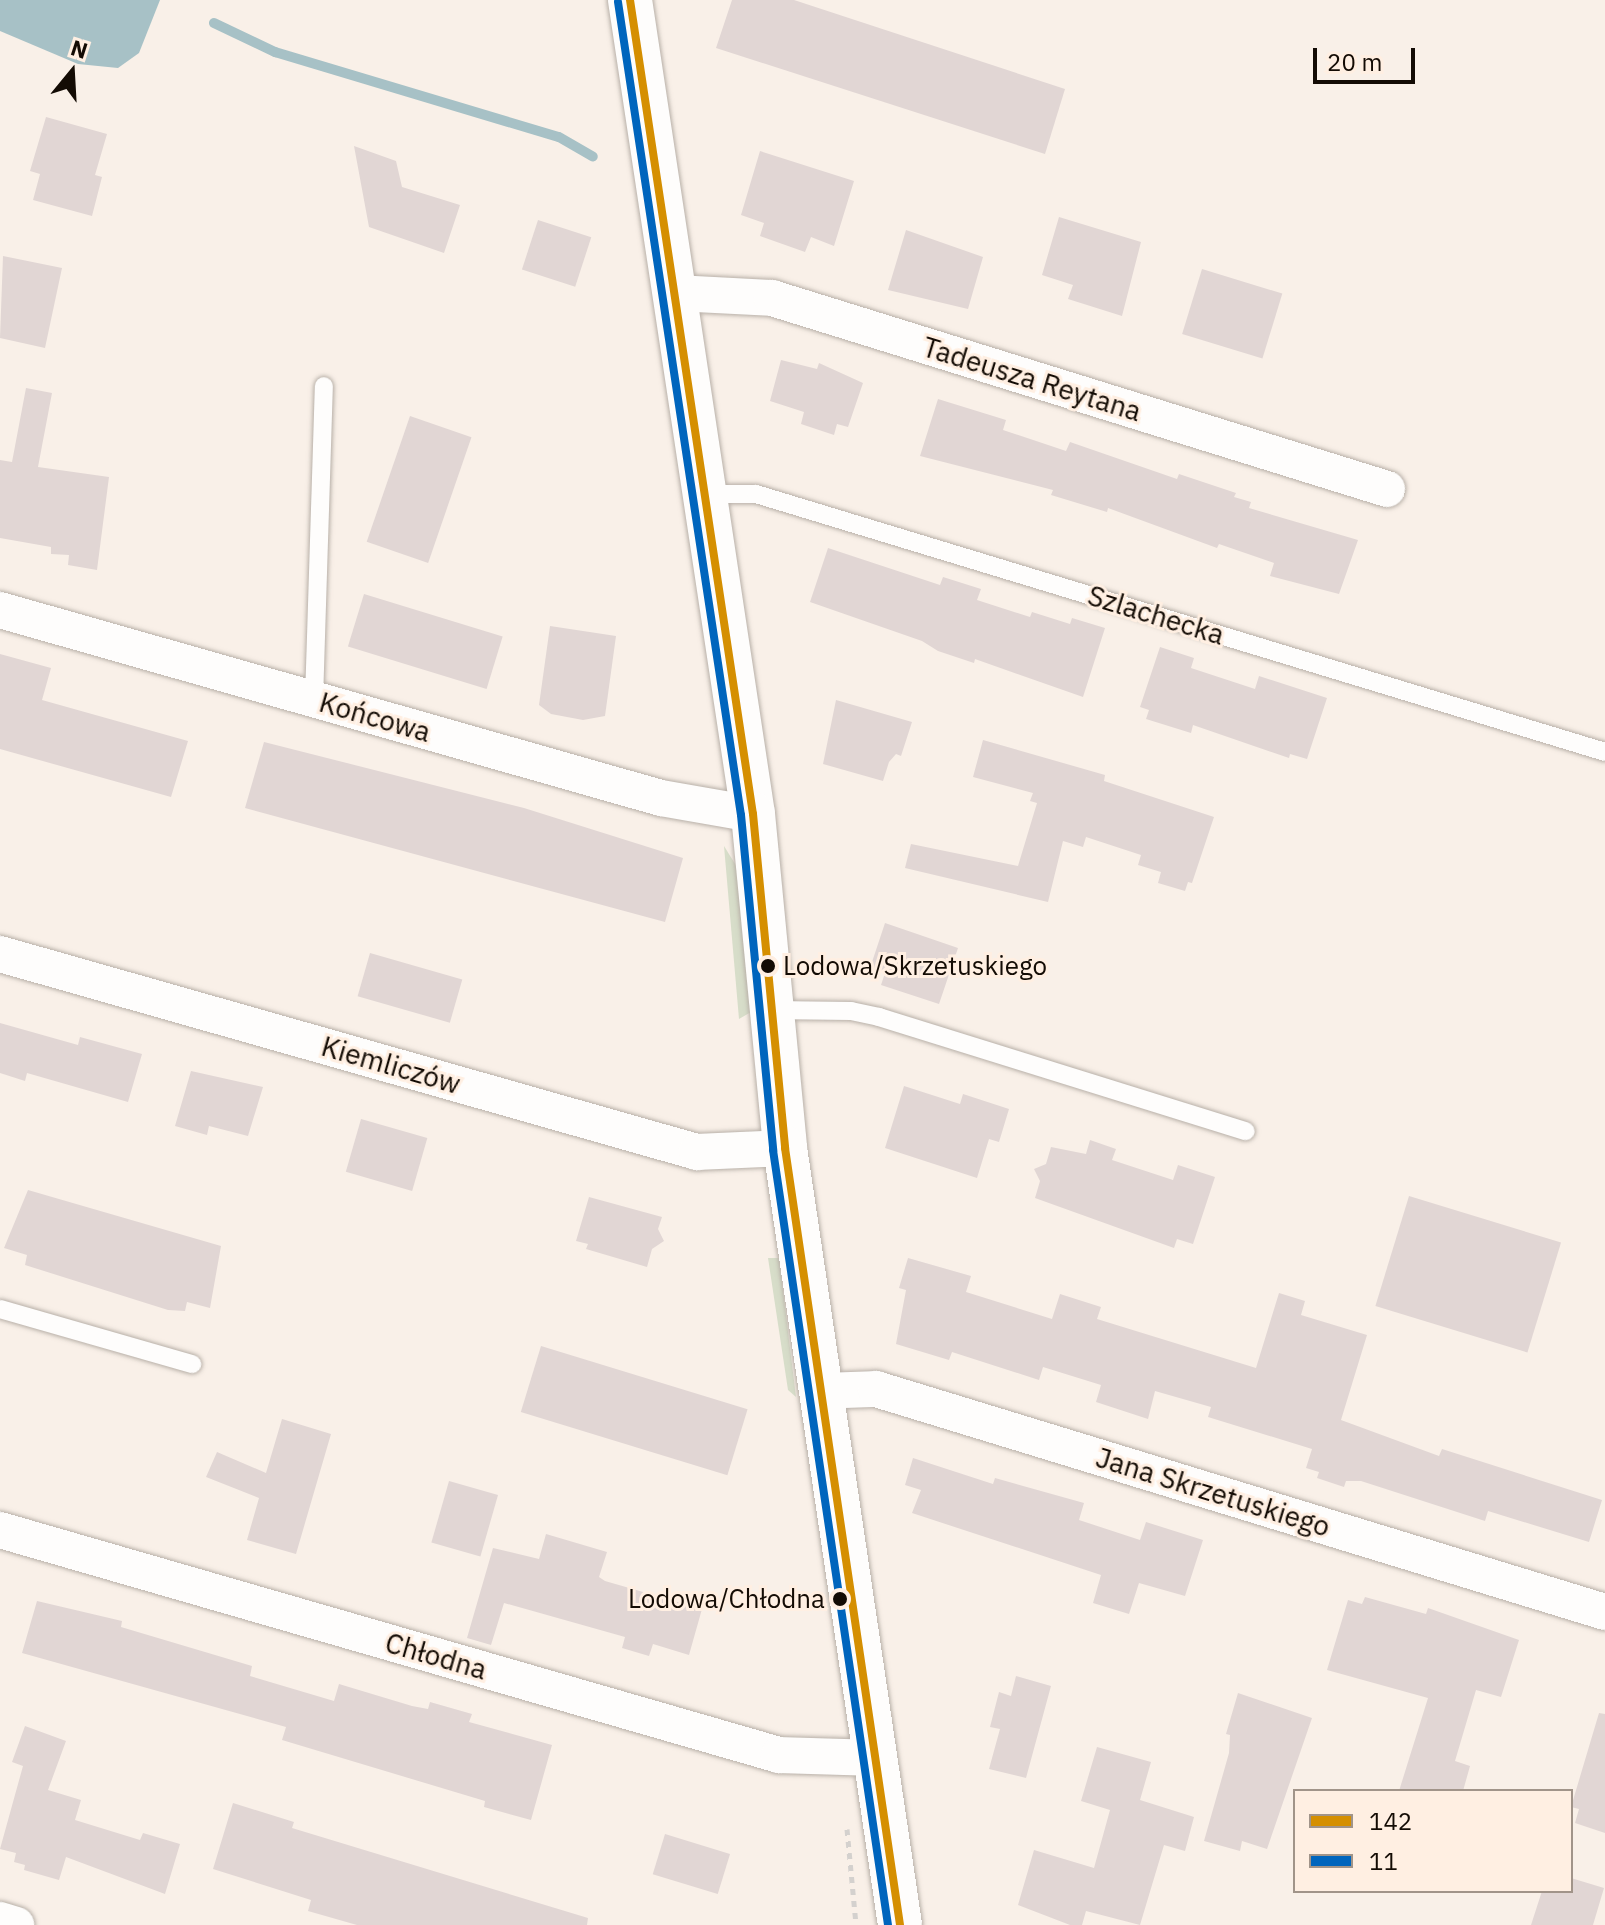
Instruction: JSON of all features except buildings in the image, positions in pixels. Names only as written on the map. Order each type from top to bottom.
[{"type":"street","points":[[630,0],[753,814],[785,1148],[900,1925]]},
{"type":"street","name":"Tadeusza Reytana","points":[[674,293],[772,298],[1387,489]]},
{"type":"street","name":"Końcowa","points":[[0,610],[661,798],[753,814]]},
{"type":"street","name":"Kiemliczów","points":[[0,954],[697,1152],[785,1148]]},
{"type":"street","name":"Jana Skrzetuskiego","points":[[819,1391],[876,1389],[1605,1612]]},
{"type":"street","name":"Chłodna","points":[[0,1530],[779,1755],[876,1758]]},
{"type":"street","points":[[0,1920],[16,1925]]},
{"type":"lane","points":[[314,700],[324,386]]},
{"type":"lane","name":"Szlachecka","points":[[706,494],[756,494],[1605,752]]},
{"type":"lane","points":[[771,1010],[851,1011],[879,1017],[1246,1131]]},
{"type":"lane","points":[[0,1309],[192,1364]]},
{"type":"path","points":[[850,1825],[844,1835],[856,1925]]},
{"type":"green space","points":[[724,846],[737,867],[751,1012],[739,1019]]},
{"type":"green space","points":[[768,1258],[779,1258],[796,1397],[788,1390]]},
{"type":"water","points":[[0,0],[160,0],[139,53],[118,68],[78,64],[0,31]]},
{"type":"waterway","points":[[214,23],[275,52],[559,137],[593,157]]},
{"type":"transit line","name":"142","points":[[630,0],[753,814],[785,1148],[900,1925]]},
{"type":"transit line","name":"11","points":[[618,2],[741,815],[773,1150],[888,1925]]},
{"type":"place","name":"Lodowa/Skrzetuskiego","points":[[768,966]]},
{"type":"place","name":"Lodowa/Chłodna","points":[[840,1599]]}]
